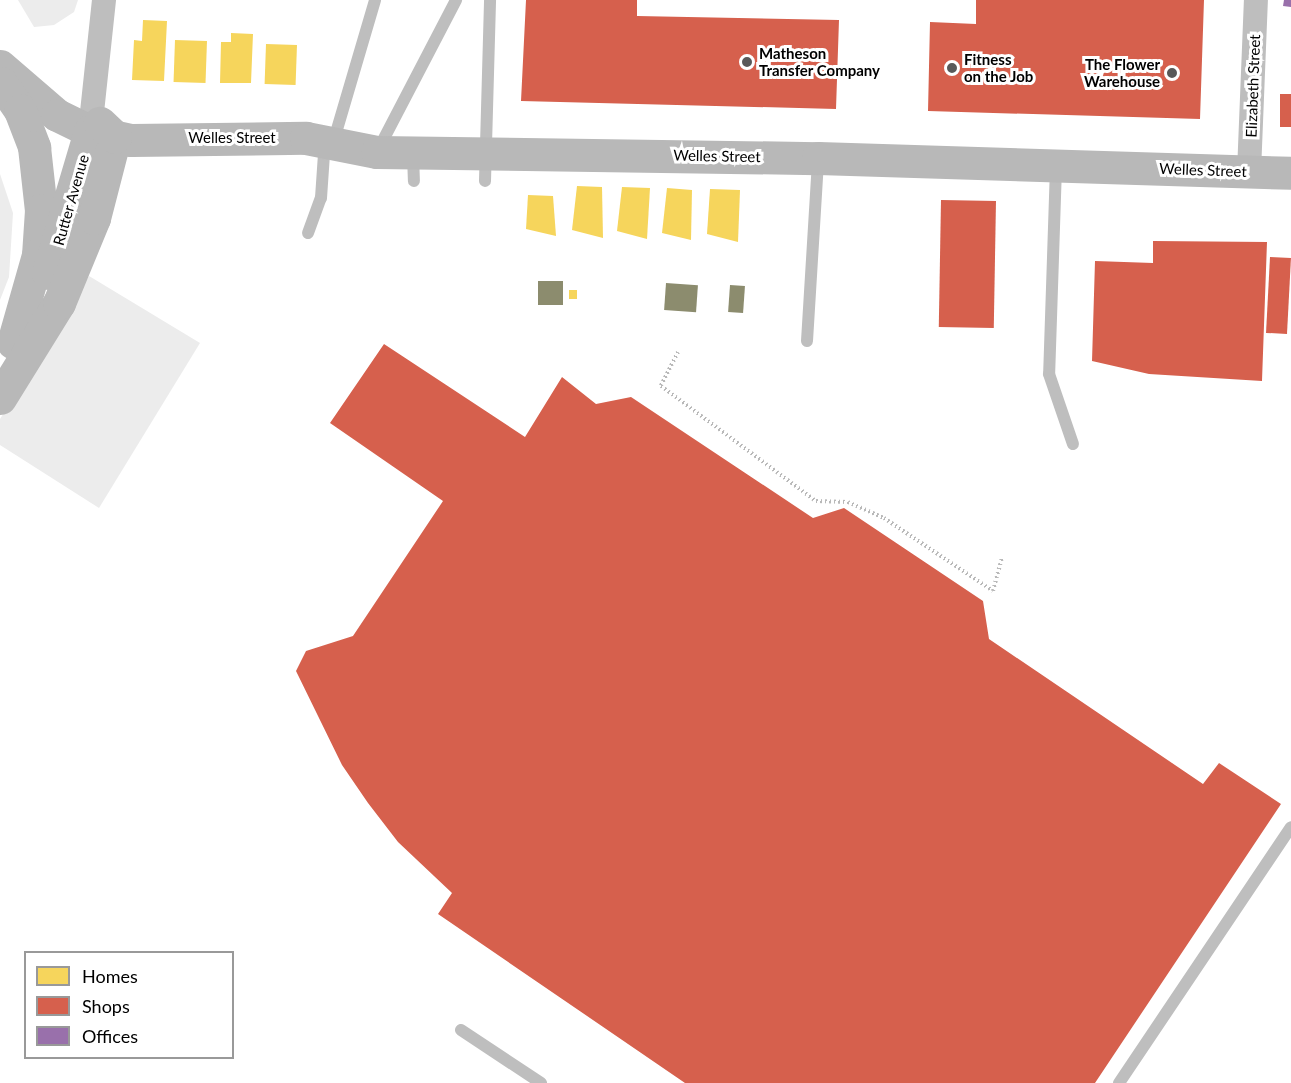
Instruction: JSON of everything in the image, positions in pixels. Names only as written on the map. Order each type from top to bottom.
[{"type":"main road","points":[[0,40],[40,82],[110,130]]},
{"type":"main road","points":[[0,66],[57,115],[110,130]]},
{"type":"main road","points":[[0,82],[20,110],[40,188],[38,255],[7,355]]},
{"type":"main road","name":"Welles Street","points":[[110,130],[320,141],[377,152],[413,167],[818,158],[1291,173]]},
{"type":"main road","name":"Rutter Avenue","points":[[7,355],[110,130]]},
{"type":"main road","name":"Rutter Avenue","points":[[0,398],[59,303],[94,219],[110,130]]},
{"type":"street","name":"Rutter Avenue","points":[[104,0],[110,130]]},
{"type":"street","name":"Elizabeth Street","points":[[1249,172],[1256,0]]},
{"type":"lane","points":[[308,233],[321,198],[324,154],[320,141],[375,0]]},
{"type":"lane","points":[[377,152],[456,0]]},
{"type":"lane","points":[[484,167],[490,0]]},
{"type":"lane","points":[[807,341],[818,158]]},
{"type":"lane","points":[[1056,165],[1049,374],[1073,444]]},
{"type":"lane","points":[[1119,1083],[1291,827]]},
{"type":"lane","points":[[461,1030],[541,1083]]},
{"type":"path","points":[[678,352],[661,386],[816,501],[848,502],[884,518],[993,591],[1002,558]]},
{"type":"shaded area","points":[[18,0],[78,0],[74,12],[54,25],[34,27]]},
{"type":"shaded area","points":[[0,174],[13,213],[9,277],[0,300]]},
{"type":"shaded area","points":[[89,276],[200,343],[99,508],[0,445],[0,419]]},
{"type":"building: Homes","points":[[143,20],[167,21],[164,81],[132,80],[134,40],[142,41]]},
{"type":"building: Homes","points":[[231,33],[253,34],[251,83],[220,83],[221,42],[231,42]]},
{"type":"building: Homes","points":[[175,40],[207,41],[206,83],[174,82]]},
{"type":"building: Homes","points":[[266,44],[297,45],[296,85],[265,84]]},
{"type":"building: Homes","points":[[577,186],[602,187],[603,238],[572,230]]},
{"type":"building: Homes","points":[[622,187],[650,188],[647,239],[617,231]]},
{"type":"building: Homes","points":[[667,188],[692,190],[691,240],[662,233]]},
{"type":"building: Homes","points":[[710,189],[740,190],[738,242],[707,234]]},
{"type":"building: Homes","points":[[528,195],[553,196],[556,236],[526,229]]},
{"type":"building: Homes","points":[[569,290],[577,290],[577,299],[569,299]]},
{"type":"building: Shops","points":[[526,0],[637,0],[637,16],[839,20],[836,109],[521,101]]},
{"type":"building: Shops","points":[[976,0],[1204,0],[1200,119],[928,111],[930,22],[976,24]]},
{"type":"building: Shops","points":[[1280,94],[1291,94],[1291,127],[1280,127]]},
{"type":"building: Shops","points":[[941,200],[996,201],[994,328],[939,327]]},
{"type":"building: Shops","points":[[1153,241],[1267,242],[1262,381],[1149,374],[1092,361],[1095,261],[1153,263]]},
{"type":"building: Shops","points":[[1270,257],[1291,258],[1287,334],[1266,333]]},
{"type":"building: Shops","points":[[384,344],[525,437],[562,377],[596,404],[631,397],[813,518],[844,508],[983,601],[989,639],[1203,784],[1219,763],[1281,804],[1095,1083],[685,1083],[438,914],[452,893],[398,842],[368,803],[342,765],[296,671],[306,651],[353,636],[443,501],[330,423]]},
{"type":"building: Offices","points":[[1284,0],[1291,0],[1291,7],[1283,6]]},
{"type":"building: Industry","points":[[538,281],[563,281],[563,305],[538,305]]},
{"type":"building: Industry","points":[[666,283],[698,285],[696,312],[664,310]]},
{"type":"building: Industry","points":[[730,285],[745,286],[743,313],[728,312]]},
{"type":"place","name":"Matheson Transfer Company","points":[[747,62]]},
{"type":"place","name":"Fitness on the Job","points":[[952,68]]},
{"type":"place","name":"The Flower Warehouse","points":[[1172,73]]}]
